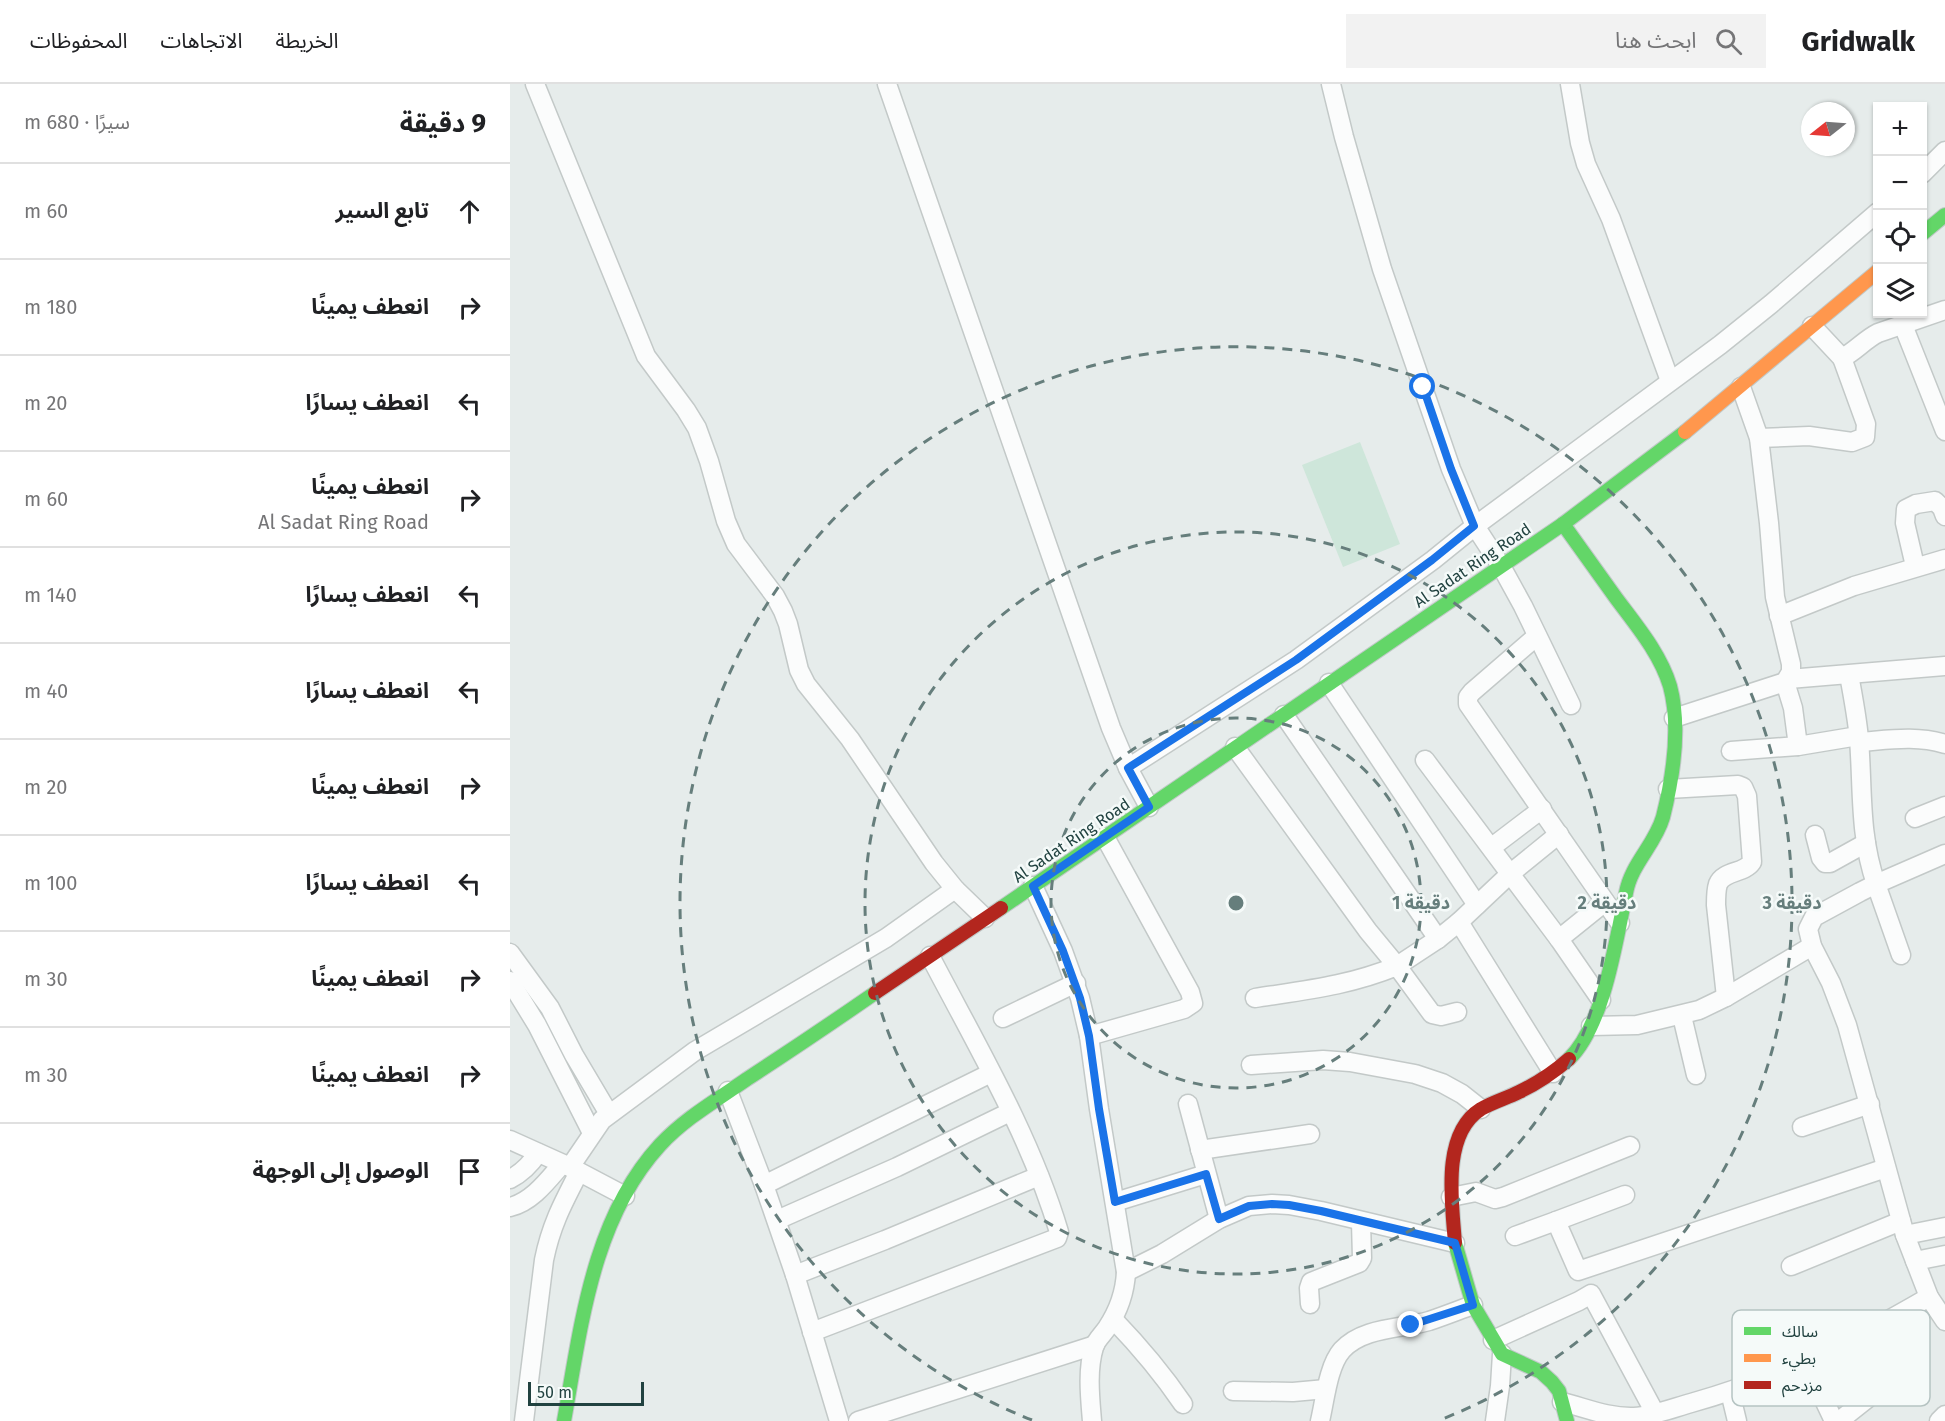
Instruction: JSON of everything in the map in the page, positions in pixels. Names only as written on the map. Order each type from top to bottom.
[{"type":"main road","points":[[1927,231],[1945,216]]},
{"type":"main road","name":"Al Sadat Ring Road","points":[[564,1421],[584,1310],[593,1273],[607,1234],[639,1172],[675,1130],[1563,524],[1639,468],[1741,387],[1873,275]]},
{"type":"main road","points":[[1563,524],[1649,642],[1671,688],[1674,718],[1668,789],[1664,812],[1654,841],[1630,876],[1610,972],[1591,1026],[1572,1056],[1553,1073],[1520,1092],[1481,1109],[1468,1119],[1460,1131],[1453,1158],[1451,1197],[1455,1243],[1473,1305],[1498,1347],[1521,1364],[1531,1366],[1541,1372],[1558,1391],[1567,1421]]},
{"type":"street","points":[[535,84],[646,356],[697,428],[726,521],[736,544],[775,596],[783,611],[806,684],[850,739],[915,837],[955,889],[985,918]]},
{"type":"street","points":[[887,84],[1085,654],[1128,768],[1149,807]]},
{"type":"street","points":[[1331,84],[1382,269],[1451,469],[1474,526],[1501,566],[1571,705]]},
{"type":"street","points":[[1570,84],[1586,164],[1611,219],[1670,381]]},
{"type":"street","points":[[1927,170],[1945,151]]},
{"type":"street","points":[[1128,768],[1296,660],[1432,560],[1474,526],[1771,304],[1873,216]]},
{"type":"street","points":[[1842,358],[1857,349],[1869,337],[1945,310]]},
{"type":"street","points":[[1759,438],[1809,436],[1852,442],[1865,437],[1866,423],[1842,358],[1812,326]]},
{"type":"street","points":[[1904,326],[1945,431]]},
{"type":"street","points":[[1741,387],[1759,438],[1775,597],[1791,664],[1791,672],[1787,680],[1798,746]]},
{"type":"street","points":[[1915,566],[1905,523],[1906,509],[1916,504],[1935,501],[1942,508],[1945,516]]},
{"type":"street","points":[[1779,616],[1854,586],[1915,566],[1945,559]]},
{"type":"street","points":[[1538,636],[1472,692],[1467,701],[1620,923]]},
{"type":"street","points":[[1674,718],[1787,680],[1945,666]]},
{"type":"street","points":[[1849,675],[1859,739],[1862,820],[1870,867],[1901,955]]},
{"type":"street","points":[[1329,682],[1477,904]]},
{"type":"street","points":[[1284,715],[1438,939]]},
{"type":"street","points":[[1731,751],[1859,739],[1923,739],[1945,744]]},
{"type":"street","points":[[1235,747],[1368,931],[1432,1014],[1441,1016],[1457,1012]]},
{"type":"street","points":[[1425,760],[1492,847],[1601,1000]]},
{"type":"street","points":[[1668,789],[1738,785],[1743,787],[1747,796],[1752,862],[1749,867],[1724,877],[1718,883],[1717,892],[1716,905],[1726,997]]},
{"type":"street","points":[[1915,818],[1945,806]]},
{"type":"street","points":[[1492,847],[1542,809]]},
{"type":"street","points":[[1255,998],[1344,984],[1397,966],[1459,922],[1511,873],[1559,834]]},
{"type":"street","points":[[1815,835],[1821,858],[1825,863],[1841,858],[1866,843]]},
{"type":"street","points":[[1089,1036],[1184,1009],[1192,1003],[1190,992],[1105,837]]},
{"type":"street","points":[[1938,1307],[1915,1261],[1903,1228],[1843,1014],[1832,983],[1812,946],[1808,929],[1814,917],[1876,884],[1945,854]]},
{"type":"street","points":[[1033,886],[1076,983],[1089,1036],[1126,1272],[1125,1292],[1113,1319],[1095,1345],[1091,1366],[1091,1420]]},
{"type":"street","points":[[524,1421],[549,1235],[570,1168],[592,1133],[609,1114],[695,1051],[878,943],[955,889]]},
{"type":"street","points":[[1559,939],[1605,902]]},
{"type":"street","points":[[1459,922],[1553,1073]]},
{"type":"street","points":[[1591,1026],[1637,1025],[1700,1010],[1812,946]]},
{"type":"street","points":[[510,953],[550,1008],[574,1055],[609,1114]]},
{"type":"street","points":[[812,1332],[1057,1238],[1059,1232],[1039,1176],[1010,1112],[930,956]]},
{"type":"street","points":[[510,981],[537,1025],[592,1133]]},
{"type":"street","points":[[1003,1018],[1076,983]]},
{"type":"street","points":[[1682,1016],[1696,1075]]},
{"type":"street","points":[[1251,1065],[1323,1060],[1350,1062],[1415,1074],[1442,1083],[1462,1094],[1481,1109]]},
{"type":"street","points":[[764,1185],[991,1073]]},
{"type":"street","points":[[729,1091],[777,1220],[839,1421]]},
{"type":"street","points":[[1188,1104],[1219,1219]]},
{"type":"street","points":[[1802,1127],[1870,1104]]},
{"type":"street","points":[[777,1220],[897,1167],[1010,1112]]},
{"type":"street","points":[[1200,1150],[1310,1134]]},
{"type":"street","points":[[510,1140],[625,1196]]},
{"type":"street","points":[[1451,1197],[1476,1192],[1495,1199],[1503,1197],[1630,1146]]},
{"type":"street","points":[[510,1179],[520,1174],[538,1154]]},
{"type":"street","points":[[510,1207],[522,1203],[570,1168]]},
{"type":"street","points":[[1578,1271],[1886,1168]]},
{"type":"street","points":[[1115,1202],[1206,1174]]},
{"type":"street","points":[[795,1275],[1039,1176]]},
{"type":"street","points":[[1515,1236],[1625,1195]]},
{"type":"street","points":[[1126,1272],[1162,1254],[1219,1219],[1249,1206],[1272,1204],[1321,1211],[1455,1243]]},
{"type":"street","points":[[1556,1221],[1578,1271],[1659,1415]]},
{"type":"street","points":[[1310,1304],[1311,1282],[1359,1263],[1362,1258],[1361,1222]]},
{"type":"street","points":[[1791,1266],[1903,1228],[1945,1227]]},
{"type":"street","points":[[1915,1261],[1945,1255]]},
{"type":"street","points":[[1495,1421],[1500,1386],[1498,1347],[1591,1294]]},
{"type":"street","points":[[1320,1421],[1326,1389],[1337,1357],[1352,1342],[1367,1335],[1431,1320],[1473,1305]]},
{"type":"street","points":[[1113,1319],[1150,1358],[1183,1404]]},
{"type":"street","points":[[858,1421],[1095,1345]]},
{"type":"street","points":[[1233,1391],[1293,1392],[1326,1389]]},
{"type":"street","points":[[1562,1402],[1608,1415],[1636,1417],[1659,1415],[1730,1392],[1732,1400]]},
{"type":"street","points":[[1733,1406],[1737,1421]]},
{"type":"street","points":[[1827,1406],[1834,1421]]},
{"type":"street","points":[[1839,1421],[1858,1406]]},
{"type":"street","points":[[1939,1421],[1945,1415]]},
{"type":"green space","points":[[1360,442],[1400,544],[1343,567],[1302,465]]},
{"type":"traffic: fast","points":[[1927,230],[1945,215]]},
{"type":"traffic: fast","points":[[1001,908],[1563,524],[1685,432]]},
{"type":"traffic: fast","points":[[1563,524],[1654,651],[1670,686],[1675,718],[1673,769],[1663,817],[1655,837],[1629,883],[1600,1004],[1581,1044],[1569,1059]]},
{"type":"traffic: fast","points":[[564,1421],[593,1276],[604,1240],[637,1174],[660,1145],[691,1118],[875,993]]},
{"type":"traffic: fast","points":[[1455,1243],[1473,1305],[1502,1354],[1541,1372],[1552,1382],[1559,1391],[1567,1421]]},
{"type":"traffic: slow","points":[[1685,432],[1873,275]]},
{"type":"traffic: jam","points":[[875,993],[1001,908]]},
{"type":"traffic: jam","points":[[1455,1243],[1451,1190],[1452,1170],[1454,1152],[1468,1120],[1490,1104],[1539,1081],[1569,1059]]},
{"type":"route","points":[[1411,1325],[1473,1305],[1455,1243],[1289,1205],[1249,1206],[1219,1219],[1206,1174],[1115,1202],[1089,1036],[1080,998],[1063,951],[1033,886],[1149,807],[1128,768],[1296,660],[1432,560],[1474,526],[1451,469],[1423,387]]}]
